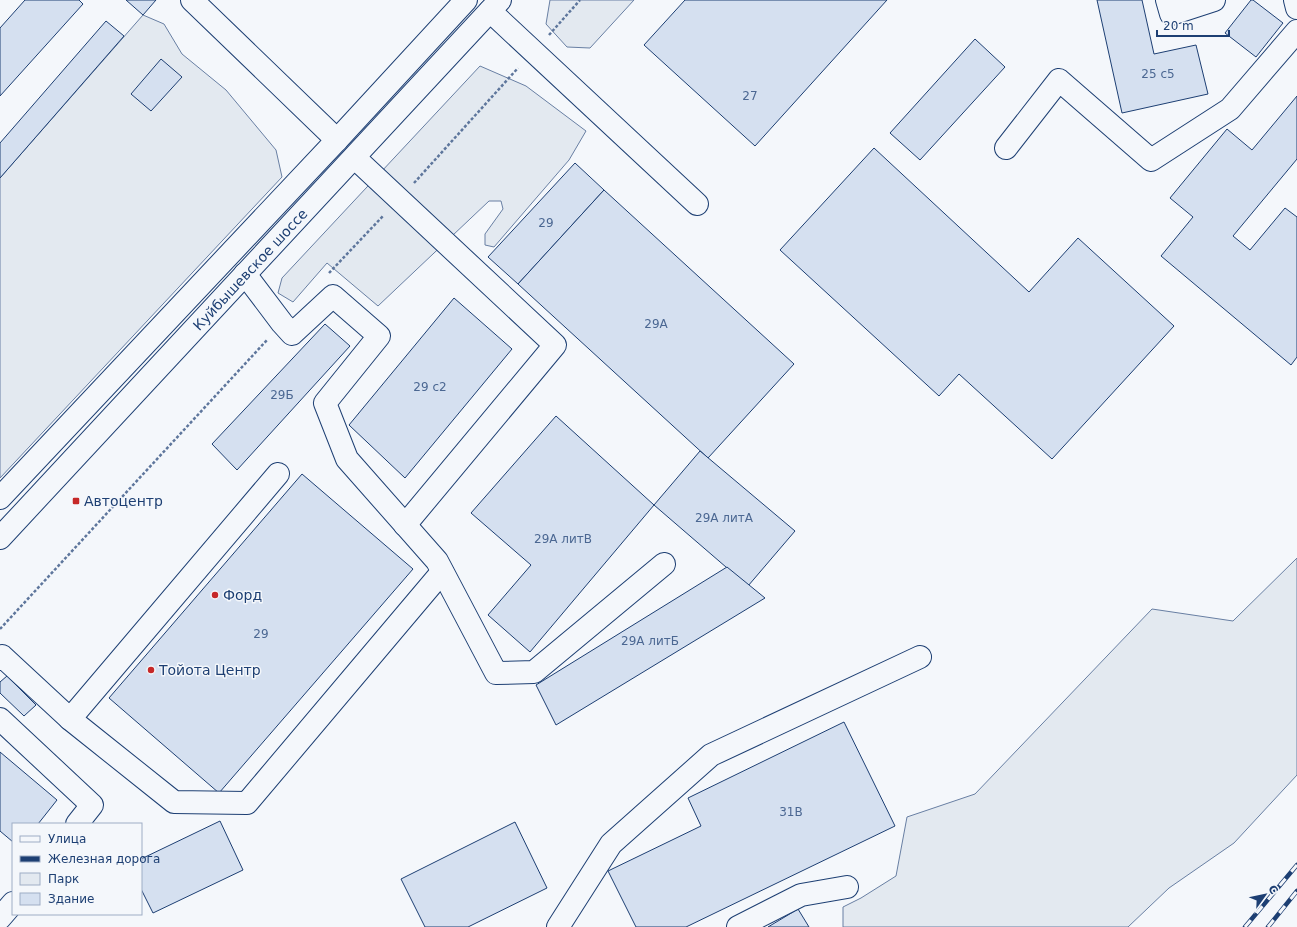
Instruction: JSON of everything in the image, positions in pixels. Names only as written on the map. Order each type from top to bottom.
[{"type":"main road","points":[[192,0],[337,140]]},
{"type":"main road","name":"Куйбышевское шоссе","points":[[0,498],[337,140],[466,0]]},
{"type":"main road","points":[[1167,0],[1172,14],[1214,0]]},
{"type":"main road","points":[[1295,0],[1297,8]]},
{"type":"main road","points":[[495,5],[697,204]]},
{"type":"main road","name":"Куйбышевское шоссе","points":[[0,538],[355,158],[495,5]]},
{"type":"main road","points":[[1006,148],[1059,80],[1151,160],[1230,109],[1297,31]]},
{"type":"main road","points":[[355,158],[555,345],[405,525]]},
{"type":"main road","points":[[245,274],[282,324],[292,334],[333,296],[378,336],[325,403],[347,459],[437,561],[496,673],[534,672],[664,564]]},
{"type":"main road","points":[[70,719],[278,474]]},
{"type":"main road","points":[[0,659],[2,656],[70,719],[174,802],[247,802],[442,572]]},
{"type":"main road","points":[[558,927],[611,844],[711,755],[920,657]]},
{"type":"main road","points":[[0,719],[92,805],[78,823]]},
{"type":"main road","points":[[738,927],[801,895],[847,887]]},
{"type":"main road","points":[[0,918],[12,904]]},
{"type":"green space","points":[[550,0],[634,0],[590,48],[567,47],[546,24]]},
{"type":"green space","points":[[143,15],[164,24],[182,54],[226,90],[276,150],[282,177],[0,478],[0,178]]},
{"type":"green space","points":[[480,66],[526,86],[586,131],[569,160],[494,247],[485,245],[485,234],[503,209],[501,201],[489,201],[378,306],[327,263],[293,302],[278,293],[282,278]]},
{"type":"green space","points":[[1297,558],[1297,775],[1234,843],[1169,888],[1128,927],[843,927],[843,907],[861,898],[896,876],[907,817],[975,794],[1152,609],[1233,621]]},
{"type":"building","points":[[25,0],[79,0],[83,4],[0,96],[0,28]]},
{"type":"building","points":[[126,0],[156,0],[143,15]]},
{"type":"building","points":[[685,0],[887,0],[755,146],[644,45]]},
{"type":"building","points":[[1097,0],[1142,0],[1154,54],[1196,45],[1208,94],[1122,113]]},
{"type":"building","points":[[1251,0],[1283,23],[1256,57],[1225,33]]},
{"type":"building","points":[[106,21],[124,36],[0,178],[0,143]]},
{"type":"building","points":[[975,39],[1005,67],[920,160],[890,133]]},
{"type":"building","points":[[161,59],[182,77],[151,111],[131,94]]},
{"type":"building","points":[[1297,96],[1297,159],[1233,236],[1250,250],[1285,208],[1297,217],[1297,357],[1291,365],[1161,256],[1193,217],[1170,198],[1227,129],[1252,150]]},
{"type":"building","points":[[874,148],[1029,292],[1078,238],[1174,326],[1052,459],[959,374],[939,396],[780,250]]},
{"type":"building","points":[[575,163],[604,190],[518,284],[488,257]]},
{"type":"building","points":[[604,190],[794,364],[708,458],[518,284]]},
{"type":"building","points":[[454,298],[512,349],[405,478],[349,425]]},
{"type":"building","points":[[325,324],[350,346],[237,470],[212,444]]},
{"type":"building","points":[[556,416],[654,505],[530,652],[488,615],[531,565],[471,513]]},
{"type":"building","points":[[700,451],[795,531],[748,586],[654,505]]},
{"type":"building","points":[[302,474],[413,569],[219,793],[109,698]]},
{"type":"building","points":[[727,567],[765,598],[556,725],[536,685]]},
{"type":"building","points":[[7,676],[36,705],[24,716],[0,693],[0,682]]},
{"type":"building","points":[[844,722],[895,826],[686,927],[636,927],[608,871],[701,826],[688,798]]},
{"type":"building","points":[[0,752],[57,800],[39,823],[12,823],[12,841],[0,831]]},
{"type":"building","points":[[220,821],[243,870],[153,913],[142,891],[142,859]]},
{"type":"building","points":[[515,822],[547,888],[468,927],[425,927],[401,879]]},
{"type":"building","points":[[798,909],[809,927],[768,927]]},
{"type":"railway","points":[[1245,927],[1297,865]]},
{"type":"railway","points":[[1268,927],[1297,891]]},
{"type":"place","name":"Автоцентр","points":[[76,501]]},
{"type":"place","name":"Форд","points":[[215,595]]},
{"type":"place","name":"Тойота Центр","points":[[151,670]]}]
